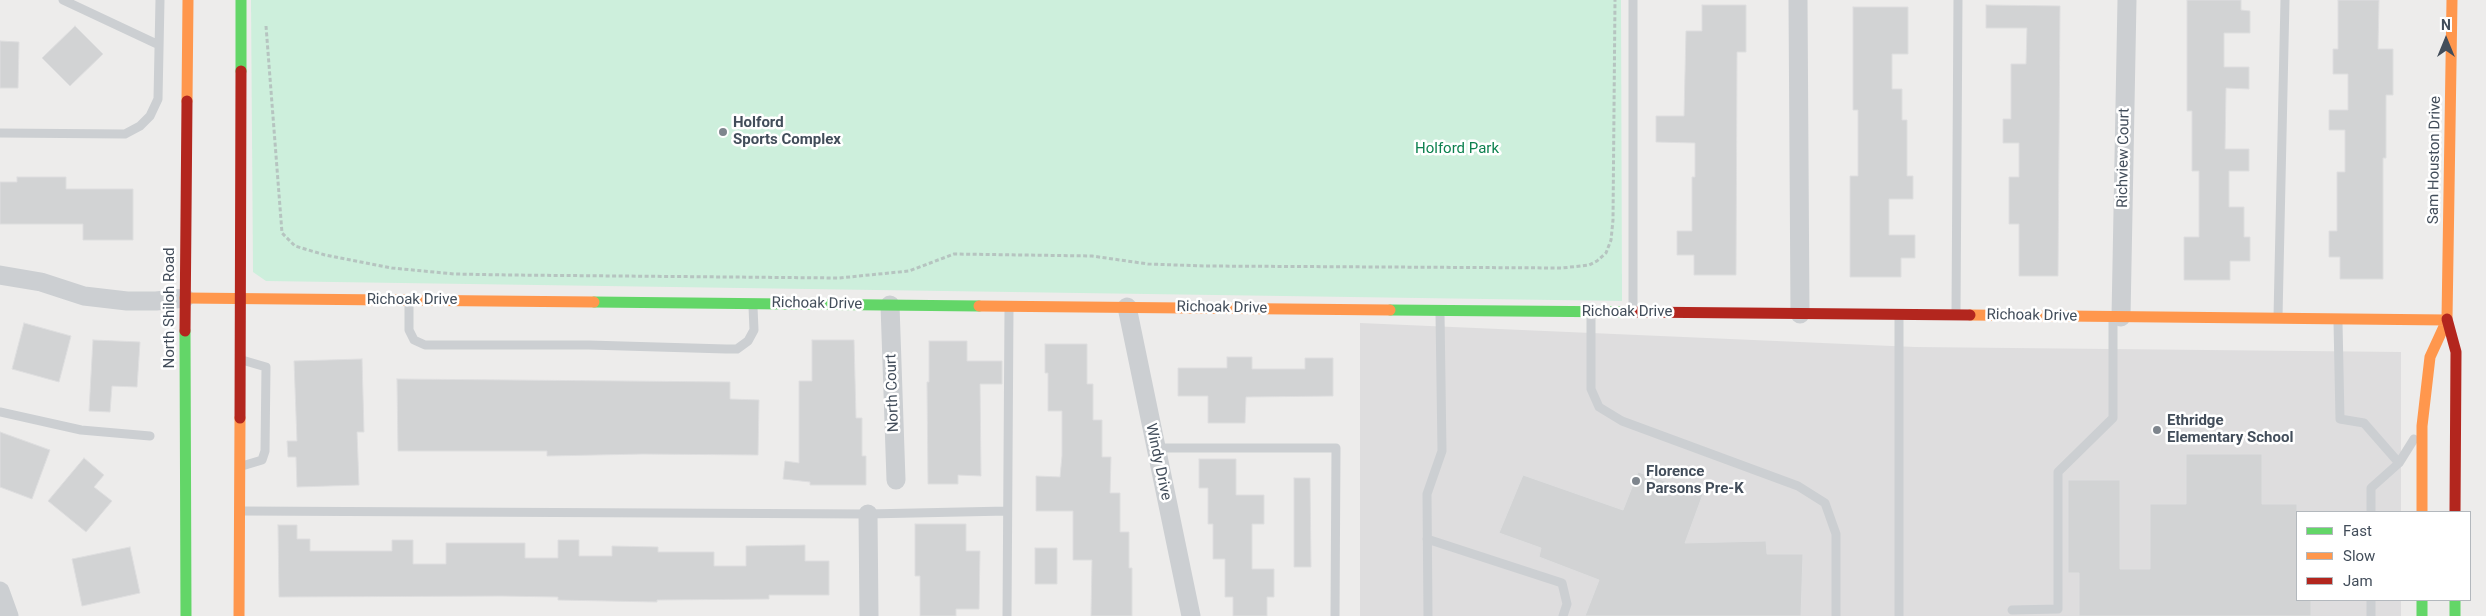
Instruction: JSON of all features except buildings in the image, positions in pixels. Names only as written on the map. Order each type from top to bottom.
[{"type":"street","name":"North Shiloh Road","points":[[186,616],[185,298],[188,0]]},
{"type":"street","points":[[239,616],[241,0]]},
{"type":"street","points":[[1798,0],[1800,314]]},
{"type":"street","name":"Richview Court","points":[[2117,317],[2128,0]]},
{"type":"street","name":"Sam Houston Drive","points":[[2452,0],[2447,320],[2456,352],[2455,511]]},
{"type":"street","name":"Richoak Drive","points":[[0,275],[41,282],[84,296],[137,301],[185,298],[2447,320]]},
{"type":"street","name":"North Court","points":[[890,305],[896,480]]},
{"type":"street","name":"Windy Drive","points":[[1127,307],[1191,616]]},
{"type":"street","name":"Sam Houston Drive","points":[[2422,511],[2422,426],[2430,357],[2447,320]]},
{"type":"street","points":[[868,514],[870,616]]},
{"type":"street","points":[[0,590],[9,616]]},
{"type":"street","points":[[2422,601],[2422,616]]},
{"type":"street","points":[[2455,601],[2455,616]]},
{"type":"lane","points":[[63,0],[159,45]]},
{"type":"lane","points":[[0,133],[125,134],[140,126],[150,116],[158,99],[160,0]]},
{"type":"lane","points":[[1633,0],[1633,312]]},
{"type":"lane","points":[[1956,315],[1958,0]]},
{"type":"lane","points":[[2278,319],[2285,0]]},
{"type":"lane","points":[[409,300],[409,330],[414,340],[425,345],[589,345],[726,349],[737,349],[748,341],[754,330],[753,304]]},
{"type":"lane","points":[[1008,616],[1007,511],[1010,306]]},
{"type":"lane","points":[[1428,616],[1426,494],[1442,452],[1440,310]]},
{"type":"lane","points":[[1591,312],[1590,389],[1599,407],[1622,421],[1798,486],[1825,503],[1836,534],[1836,616]]},
{"type":"lane","points":[[1899,315],[1899,616]]},
{"type":"lane","points":[[2012,610],[2058,609],[2058,472],[2113,418],[2117,317]]},
{"type":"lane","points":[[2338,319],[2340,418],[2364,423],[2399,463]]},
{"type":"lane","points":[[240,360],[266,366],[265,451],[262,460],[240,466]]},
{"type":"lane","points":[[0,412],[80,430],[150,436]]},
{"type":"lane","points":[[2371,511],[2371,488],[2399,463],[2422,426]]},
{"type":"lane","points":[[1156,448],[1336,448],[1335,616]]},
{"type":"lane","points":[[239,511],[868,514],[1007,511]]},
{"type":"lane","points":[[1427,539],[1562,583],[1567,604],[1563,616]]},
{"type":"lane","points":[[2371,601],[2371,616]]},
{"type":"path","points":[[265,17],[281,228],[282,233],[294,246],[324,255],[392,268],[454,274],[839,278],[909,271],[954,254],[1092,256],[1148,264],[1205,266],[1518,268],[1589,265],[1606,253],[1611,240],[1613,220],[1615,0]]},
{"type":"shaded area","points":[[1360,323],[1915,347],[2401,352],[2401,511],[2296,511],[2296,601],[2401,601],[2401,616],[1360,616]]},
{"type":"green space","name":"Holford Park","points":[[251,0],[1621,0],[1622,301],[266,281],[253,272]]},
{"type":"traffic: fast","points":[[241,0],[241,71]]},
{"type":"traffic: fast","points":[[594,302],[979,306]]},
{"type":"traffic: fast","points":[[1390,310],[1631,312]]},
{"type":"traffic: fast","points":[[185,331],[186,616]]},
{"type":"traffic: fast","points":[[2422,601],[2422,616]]},
{"type":"traffic: fast","points":[[2455,601],[2455,616]]},
{"type":"traffic: slow","points":[[187,101],[188,0]]},
{"type":"traffic: slow","points":[[2447,319],[2452,0]]},
{"type":"traffic: slow","points":[[185,298],[594,302]]},
{"type":"traffic: slow","points":[[979,306],[1390,310]]},
{"type":"traffic: slow","points":[[1970,315],[2447,320]]},
{"type":"traffic: slow","points":[[2422,511],[2422,426],[2430,357],[2447,320]]},
{"type":"traffic: slow","points":[[239,616],[240,418]]},
{"type":"traffic: jam","points":[[240,418],[241,71]]},
{"type":"traffic: jam","points":[[185,331],[187,101]]},
{"type":"traffic: jam","points":[[1631,312],[1970,315]]},
{"type":"traffic: jam","points":[[2447,319],[2456,352],[2455,511]]},
{"type":"place","name":"Holford Sports Complex","points":[[723,132]]},
{"type":"place","name":"Ethridge Elementary School","points":[[2157,430]]},
{"type":"place","name":"Florence Parsons Pre-K","points":[[1636,481]]}]
